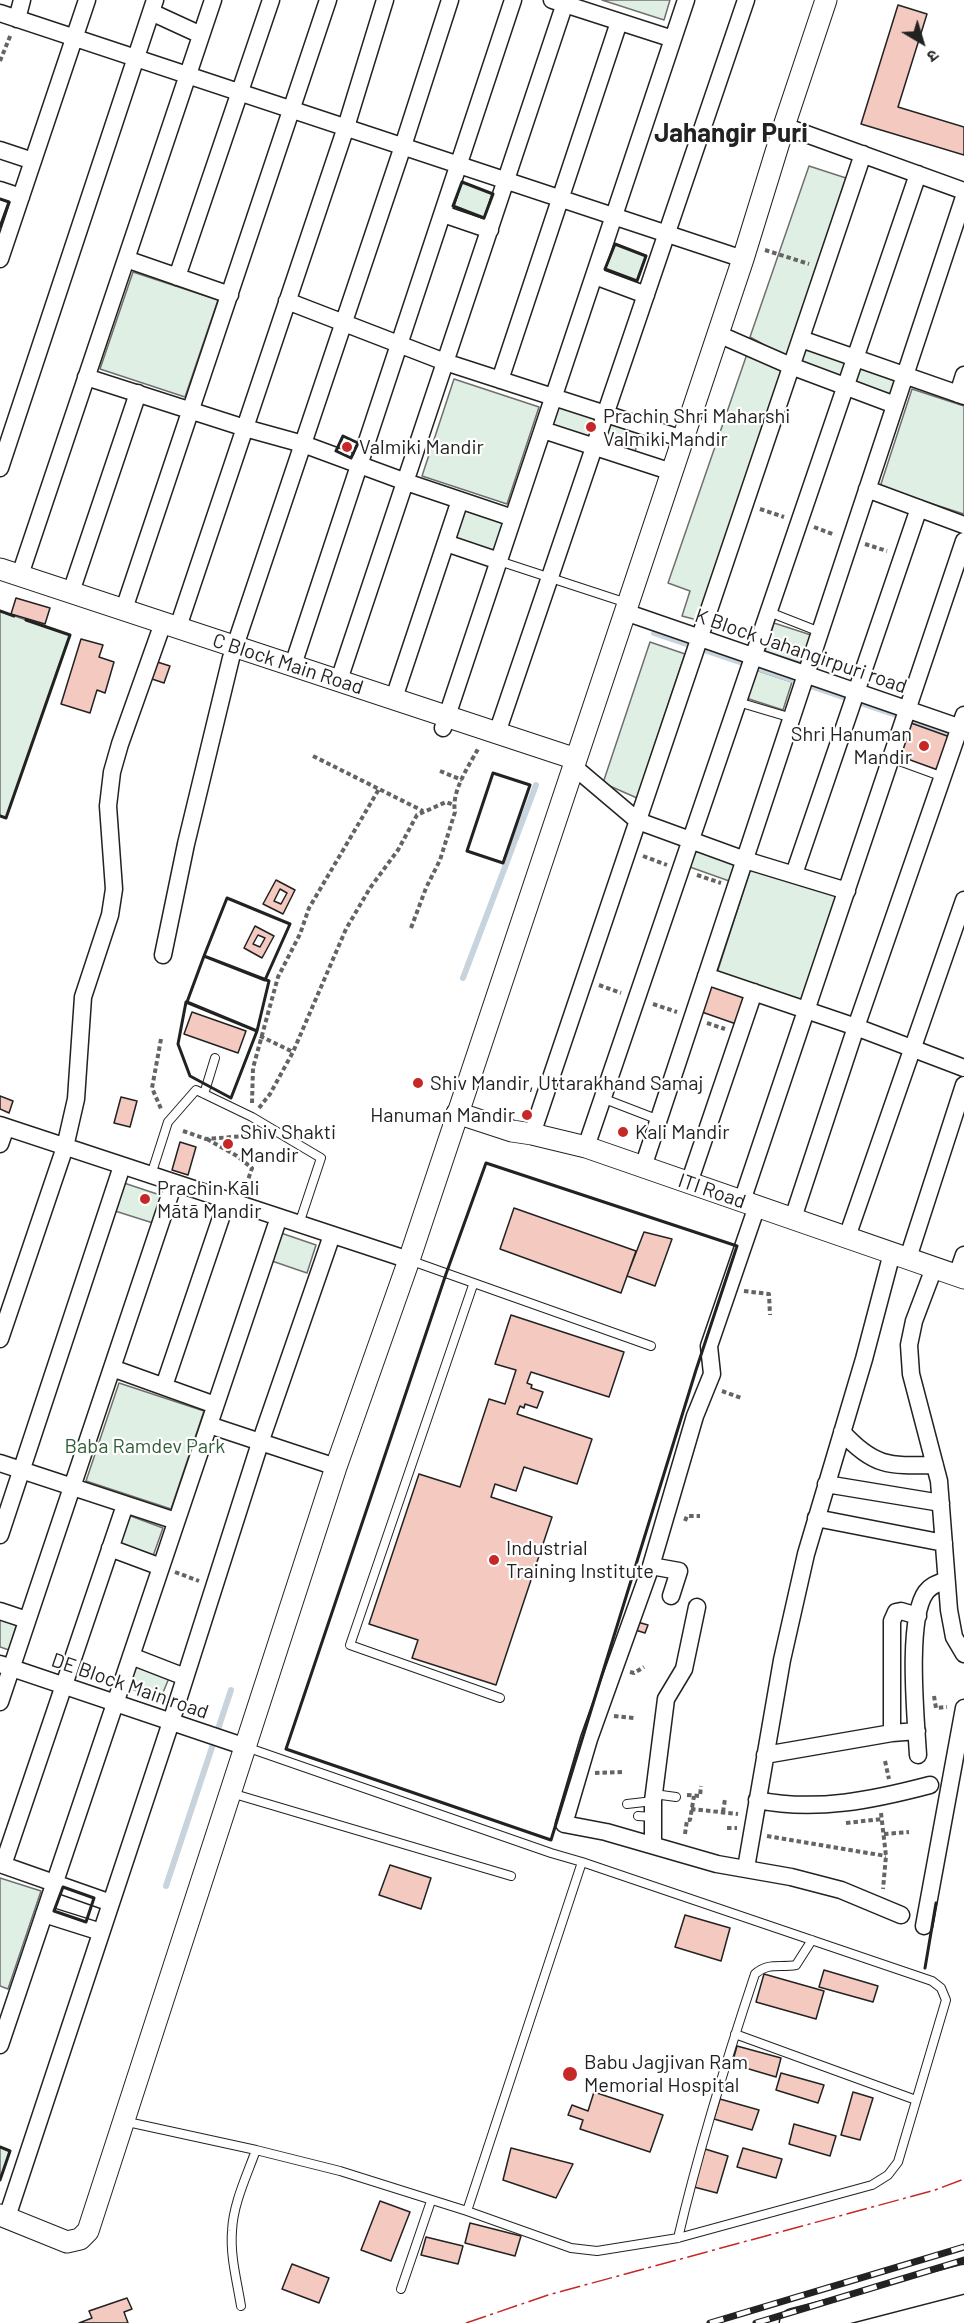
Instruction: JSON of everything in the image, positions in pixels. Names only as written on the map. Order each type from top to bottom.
[{"type":"highway","points":[[794,2323],[964,2279]]},
{"type":"street","points":[[16,19],[22,0]]},
{"type":"street","points":[[0,259],[87,0]]},
{"type":"street","points":[[10,572],[86,377],[213,0]]},
{"type":"street","points":[[177,277],[271,0]]},
{"type":"street","points":[[124,609],[328,0]]},
{"type":"street","points":[[0,1339],[66,1147],[76,1099],[83,997],[110,915],[114,889],[108,806],[112,772],[120,744],[245,428],[346,127],[385,0]]},
{"type":"street","points":[[163,955],[186,844],[233,652],[450,0]]},
{"type":"street","points":[[293,665],[513,0]]},
{"type":"street","points":[[445,722],[686,0]]},
{"type":"street","points":[[489,737],[550,577],[746,0]]},
{"type":"street","points":[[332,1235],[260,1443],[111,1903],[3,2216],[67,2241],[80,2239],[88,2231],[336,1467],[409,1260],[718,334],[826,0]]},
{"type":"street","points":[[339,680],[490,230],[561,2],[673,39]]},
{"type":"street","points":[[0,468],[153,6],[201,35]]},
{"type":"street","points":[[0,14],[667,234],[745,252]]},
{"type":"street","points":[[500,380],[619,22]]},
{"type":"street","points":[[784,126],[964,191]]},
{"type":"street","points":[[0,150],[33,161]]},
{"type":"street","points":[[532,1134],[863,154]]},
{"type":"street","points":[[586,1147],[918,174]]},
{"type":"street","points":[[0,190],[21,197]]},
{"type":"street","points":[[643,1167],[964,197]]},
{"type":"street","points":[[442,214],[490,230]]},
{"type":"street","points":[[126,259],[230,295]]},
{"type":"street","points":[[595,276],[646,295]]},
{"type":"street","points":[[288,301],[445,362],[683,439]]},
{"type":"street","points":[[718,334],[791,366],[895,405]]},
{"type":"street","points":[[801,339],[961,395],[964,375]]},
{"type":"street","points":[[86,377],[245,428],[303,444],[513,518]]},
{"type":"street","points":[[71,592],[138,393]]},
{"type":"street","points":[[543,430],[672,472]]},
{"type":"street","points":[[867,489],[964,525]]},
{"type":"street","points":[[394,698],[460,500]]},
{"type":"street","points":[[794,874],[918,508]]},
{"type":"street","points":[[901,1915],[842,1890],[710,1862],[607,1828],[564,1824],[580,1768],[651,1566],[680,1472],[694,1416],[712,1374],[709,1346],[729,1287],[750,1204],[807,1010],[964,541]]},
{"type":"street","points":[[446,543],[499,561]]},
{"type":"street","name":"C Block Main Road","points":[[10,572],[124,609],[167,628],[233,652],[574,765]]},
{"type":"street","name":"C Block Main Road","points":[[0,582],[167,628]]},
{"type":"street","name":"K Block Jahangirpuri road","points":[[626,608],[753,657],[908,710],[963,724]]},
{"type":"street","name":"C Block Main Road","points":[[233,652],[293,665],[394,698],[445,722]]},
{"type":"street","points":[[793,1218],[856,1027],[963,724]]},
{"type":"street","points":[[574,765],[638,821],[745,860],[847,891]]},
{"type":"street","points":[[847,1237],[964,900]]},
{"type":"street","points":[[706,976],[856,1027],[964,1068]]},
{"type":"street","points":[[689,1183],[754,992]]},
{"type":"street","points":[[746,1868],[782,1660],[816,1518],[864,1359],[964,1085]]},
{"type":"street","name":"ITI Road","points":[[457,1113],[512,1131],[586,1147],[961,1276]]},
{"type":"street","points":[[0,1144],[3,1126],[409,1260]]},
{"type":"street","points":[[0,1535],[123,1166]]},
{"type":"street","points":[[0,1702],[6,1666],[27,1620],[174,1183]]},
{"type":"street","points":[[164,1386],[227,1200]]},
{"type":"street","points":[[0,2045],[7,1999],[44,1914],[279,1217]]},
{"type":"street","points":[[961,1276],[964,1255]]},
{"type":"street","points":[[934,1268],[914,1321],[909,1345],[911,1374],[935,1466],[941,1503],[949,1610],[954,1637],[964,1654]]},
{"type":"street","points":[[112,1368],[215,1405]]},
{"type":"street","points":[[209,1425],[336,1467]]},
{"type":"street","points":[[842,1432],[856,1447],[871,1458],[886,1464],[935,1466]]},
{"type":"street","points":[[0,1463],[176,1521]]},
{"type":"street","points":[[826,1484],[941,1503]]},
{"type":"street","points":[[111,1903],[2,1865],[124,1504]]},
{"type":"street","points":[[816,1518],[944,1543]]},
{"type":"street","points":[[110,1548],[161,1567]]},
{"type":"street","points":[[651,1566],[679,1571],[671,1596]]},
{"type":"street","points":[[918,1755],[915,1681],[918,1616],[921,1601],[927,1591],[946,1580]]},
{"type":"street","points":[[653,1845],[649,1807],[666,1699],[684,1669],[697,1606]]},
{"type":"street","points":[[0,1611],[27,1620]]},
{"type":"street","points":[[892,1733],[891,1621],[896,1612],[901,1611],[918,1616]]},
{"type":"street","points":[[131,1656],[185,1677]]},
{"type":"street","name":"DE Block Main road","points":[[6,1666],[246,1747]]},
{"type":"street","points":[[924,1926],[964,1708]]},
{"type":"street","points":[[765,1755],[892,1733],[917,1731]]},
{"type":"street","points":[[756,1808],[784,1805],[809,1806],[879,1798],[930,1785]]},
{"type":"street","points":[[44,1914],[101,1932]]},
{"type":"lane","points":[[499,561],[550,577],[626,608]]},
{"type":"lane","points":[[769,612],[820,632]]},
{"type":"lane","points":[[738,702],[792,718]]},
{"type":"lane","points":[[891,758],[943,777]]},
{"type":"lane","points":[[204,1094],[215,1058]]},
{"type":"lane","points":[[151,1175],[168,1122],[196,1090],[252,1117],[321,1158],[300,1224]]},
{"type":"lane","points":[[602,1098],[659,1120]]},
{"type":"lane","points":[[409,1260],[473,1285],[651,1347]]},
{"type":"lane","points":[[473,1285],[350,1645],[500,1698]]},
{"type":"lane","points":[[122,2121],[340,2171],[466,2211],[571,2248],[597,2251],[678,2238],[872,2185],[888,2175],[898,2162],[946,2000],[941,1988],[932,1982],[246,1747]]},
{"type":"lane","points":[[231,1793],[511,1876]]},
{"type":"lane","points":[[627,1804],[649,1807],[676,1797]]},
{"type":"lane","points":[[466,2211],[582,1862]]},
{"type":"lane","points":[[678,2238],[692,2180],[755,1974],[770,1965],[787,1967],[796,1965],[802,1959],[812,1940]]},
{"type":"lane","points":[[735,2034],[916,2100]]},
{"type":"lane","points":[[241,2306],[231,2229],[256,2150]]},
{"type":"lane","points":[[401,2289],[432,2202]]},
{"type":"path","points":[[0,61],[16,19]]},
{"type":"path","points":[[745,252],[824,269]]},
{"type":"path","points":[[745,504],[902,556]]},
{"type":"path","points":[[411,928],[426,888],[440,860],[462,780],[489,737]]},
{"type":"path","points":[[313,756],[424,811]]},
{"type":"path","points":[[440,771],[462,780]]},
{"type":"path","points":[[252,1117],[253,1068],[278,977],[300,934],[309,908],[379,789]]},
{"type":"path","points":[[206,1139],[245,1136],[252,1117],[270,1094],[293,1052],[346,929],[370,888],[398,850],[417,815],[446,802],[454,805]]},
{"type":"path","points":[[585,980],[740,1034]]},
{"type":"path","points":[[260,1036],[293,1052]]},
{"type":"path","points":[[161,1039],[152,1088],[168,1122]]},
{"type":"path","points":[[183,1131],[206,1139],[237,1156],[252,1168],[248,1180]]},
{"type":"path","points":[[729,1287],[752,1293],[768,1294],[770,1315]]},
{"type":"path","points":[[161,1567],[214,1587]]},
{"type":"path","points":[[934,1696],[936,1708]]},
{"type":"path","points":[[580,1768],[598,1774],[622,1772]]},
{"type":"path","points":[[676,1797],[700,1796],[701,1786]]},
{"type":"path","points":[[685,1834],[694,1796]]},
{"type":"path","points":[[879,1798],[886,1856],[885,1878],[879,1905]]},
{"type":"path","points":[[723,1812],[725,1799]]},
{"type":"path","points":[[692,1809],[723,1812],[756,1808]]},
{"type":"path","points":[[846,1823],[882,1819]]},
{"type":"path","points":[[884,1834],[909,1832]]},
{"type":"path","points":[[752,1834],[886,1856]]},
{"type":"green space","points":[[602,0],[670,0],[664,20]]},
{"type":"green space","points":[[809,166],[846,178],[786,357],[750,337]]},
{"type":"green space","points":[[462,182],[493,194],[484,218],[453,206]]},
{"type":"green space","points":[[615,244],[646,256],[637,281],[605,269]]},
{"type":"green space","points":[[133,272],[218,300],[185,397],[100,369]]},
{"type":"green space","points":[[807,342],[850,358],[841,381],[798,366]]},
{"type":"green space","points":[[747,354],[785,367],[697,620],[682,616],[690,591],[668,583]]},
{"type":"green space","points":[[858,361],[901,376],[892,400],[850,385]]},
{"type":"green space","points":[[454,379],[539,407],[507,504],[422,476]]},
{"type":"green space","points":[[912,389],[964,406],[964,514],[880,487]]},
{"type":"green space","points":[[557,404],[600,419],[592,441],[549,427]]},
{"type":"green space","points":[[609,421],[642,432],[634,454],[602,443]]},
{"type":"green space","points":[[462,507],[506,522],[495,552],[452,537]]},
{"type":"green space","points":[[0,611],[70,635],[6,818],[0,816]]},
{"type":"green space","points":[[774,623],[811,635],[801,663],[765,651]]},
{"type":"green space","points":[[650,642],[685,654],[637,798],[603,783]]},
{"type":"green space","points":[[756,670],[792,682],[783,710],[746,698]]},
{"type":"green space","points":[[694,845],[740,860],[732,882],[687,866]]},
{"type":"green space","points":[[751,868],[837,896],[802,1000],[717,973]]},
{"type":"green space","points":[[124,1183],[163,1196],[153,1223],[115,1211]]},
{"type":"green space","points":[[278,1232],[316,1245],[307,1273],[269,1260]]},
{"type":"green space","name":"Baba Ramdev Park","points":[[119,1383],[204,1411],[171,1509],[86,1481]]},
{"type":"green space","points":[[128,1515],[163,1528],[153,1556],[118,1544]]},
{"type":"green space","points":[[0,1615],[18,1620],[9,1650],[0,1647]]},
{"type":"green space","points":[[136,1666],[169,1678],[160,1700],[127,1687]]},
{"type":"green space","points":[[0,1878],[41,1891],[8,1989],[0,1986]]},
{"type":"green space","points":[[0,2147],[10,2151],[0,2180]]},
{"type":"building","points":[[898,5],[927,14],[898,107],[964,127],[964,155],[861,124]]},
{"type":"building","points":[[16,598],[50,608],[45,624],[11,614]]},
{"type":"building","points":[[81,639],[103,645],[99,657],[114,662],[105,693],[97,690],[90,713],[61,704]]},
{"type":"building","points":[[154,661],[170,666],[164,683],[149,678]]},
{"type":"building","name":"Shri Hanuman Mandir","points":[[911,723],[950,737],[938,770],[899,756]]},
{"type":"building","points":[[276,880],[295,890],[283,914],[263,904]],"holes":[[[280,889],[287,893],[281,904],[274,901]]]},
{"type":"building","points":[[255,926],[274,936],[262,958],[244,948]],"holes":[[[258,935],[265,938],[260,947],[253,944]]]},
{"type":"building","points":[[709,982],[749,996],[739,1025],[699,1011]]},
{"type":"building","points":[[192,1012],[246,1031],[238,1053],[184,1034]]},
{"type":"building","points":[[0,1096],[13,1101],[9,1113],[0,1109]]},
{"type":"building","points":[[121,1097],[137,1101],[130,1127],[114,1123]]},
{"type":"building","name":"Shiv Shakti Mandir","points":[[232,1141],[230,1148],[225,1146],[225,1142]]},
{"type":"building","points":[[180,1142],[196,1147],[188,1175],[172,1170]]},
{"type":"building","points":[[514,1208],[636,1251],[621,1293],[500,1249]]},
{"type":"building","points":[[644,1232],[672,1239],[655,1286],[627,1276]]},
{"type":"building","points":[[511,1315],[624,1352],[609,1397],[531,1372],[527,1383],[532,1385],[531,1388],[543,1392],[537,1408],[525,1404],[524,1408],[520,1406],[517,1414],[592,1439],[577,1484],[524,1467],[516,1491],[495,1484],[491,1497],[552,1517],[496,1685],[412,1658],[418,1640],[369,1624],[419,1474],[460,1487],[489,1399],[505,1404],[516,1370],[495,1364]]},
{"type":"building","points":[[634,1621],[648,1625],[645,1633],[632,1629]]},
{"type":"building","points":[[390,1865],[431,1878],[421,1909],[379,1895]]},
{"type":"building","points":[[685,1915],[730,1928],[721,1961],[675,1947]]},
{"type":"building","points":[[824,1970],[878,1986],[873,2002],[819,1987]]},
{"type":"building","points":[[764,1974],[824,1991],[816,2019],[756,2002]]},
{"type":"building","points":[[737,2046],[781,2058],[776,2077],[732,2064]]},
{"type":"building","points":[[781,2073],[824,2085],[818,2103],[776,2090]]},
{"type":"building","points":[[594,2092],[663,2115],[650,2152],[580,2129],[583,2120],[568,2115],[572,2105],[588,2111]]},
{"type":"building","points":[[853,2092],[873,2098],[860,2140],[841,2135]]},
{"type":"building","points":[[720,2099],[759,2110],[752,2130],[714,2119]]},
{"type":"building","points":[[794,2124],[836,2136],[830,2156],[789,2144]]},
{"type":"building","points":[[511,2148],[573,2164],[556,2198],[503,2180]]},
{"type":"building","points":[[743,2148],[782,2159],[776,2178],[737,2167]]},
{"type":"building","points":[[705,2149],[728,2156],[717,2193],[694,2187]]},
{"type":"building","points":[[380,2201],[410,2212],[391,2261],[361,2250]]},
{"type":"building","points":[[470,2223],[521,2236],[515,2256],[465,2243]]},
{"type":"building","points":[[426,2237],[463,2246],[458,2264],[421,2255]]},
{"type":"building","points":[[292,2264],[329,2278],[319,2303],[282,2289]]},
{"type":"building","points":[[127,2298],[132,2309],[124,2312],[128,2323],[79,2323],[92,2318],[89,2311]]},
{"type":"waterway","points":[[654,633],[955,735]]},
{"type":"waterway","points":[[463,978],[536,785]]},
{"type":"waterway","points":[[166,1886],[231,1690]]},
{"type":"railway","points":[[710,2323],[964,2247]]},
{"type":"railway","points":[[756,2323],[964,2260]]},
{"type":"wall","points":[[462,182],[493,194],[484,218],[453,206],[462,182]]},
{"type":"wall","points":[[0,199],[9,202],[0,227]]},
{"type":"wall","points":[[615,244],[646,256],[637,281],[605,269],[615,244]]},
{"type":"wall","points":[[343,436],[358,443],[351,458],[336,451],[343,436]]},
{"type":"wall","points":[[0,611],[14,616]]},
{"type":"wall","points":[[0,816],[6,818],[70,635],[26,620]]},
{"type":"wall","points":[[493,773],[530,785],[503,863],[467,851],[493,773]]},
{"type":"wall","points":[[227,898],[290,924],[265,980],[204,956],[227,898]]},
{"type":"wall","points":[[204,956],[269,981],[257,1031],[187,1002],[204,956]]},
{"type":"wall","points":[[186,1002],[257,1031],[231,1098],[190,1076],[178,1044],[186,1002]]},
{"type":"wall","points":[[486,1163],[737,1246],[696,1370],[551,1840],[286,1749],[446,1274],[486,1163]]},
{"type":"wall","points":[[63,1887],[94,1898],[86,1922],[54,1911],[63,1887]]},
{"type":"wall","points":[[925,1968],[936,1903]]},
{"type":"wall","points":[[0,2147],[10,2151],[0,2180]]},
{"type":"power","points":[[466,2323],[548,2295],[935,2190],[964,2179]]},
{"type":"place","name":"Prachin Shri Maharshi Valmiki Mandir","points":[[591,427]]},
{"type":"place","name":"Valmiki Mandir","points":[[347,447]]},
{"type":"place","name":"Shri Hanuman Mandir","points":[[924,746]]},
{"type":"place","name":"Shiv Mandir, Uttarakhand Samaj","points":[[418,1083]]},
{"type":"place","name":"Hanuman Mandir","points":[[527,1115]]},
{"type":"place","name":"Kali Mandir","points":[[623,1132]]},
{"type":"place","name":"Shiv Shakti Mandir","points":[[228,1144]]},
{"type":"place","name":"Prachin Kāli Mātā Mandir","points":[[145,1199]]},
{"type":"place","name":"Industrial Training Institute","points":[[494,1560]]},
{"type":"place","name":"Babu Jagjivan Ram Memorial Hospital","points":[[570,2074]]},
{"type":"district","name":"Jahangir Puri","points":[[731,133]]}]
